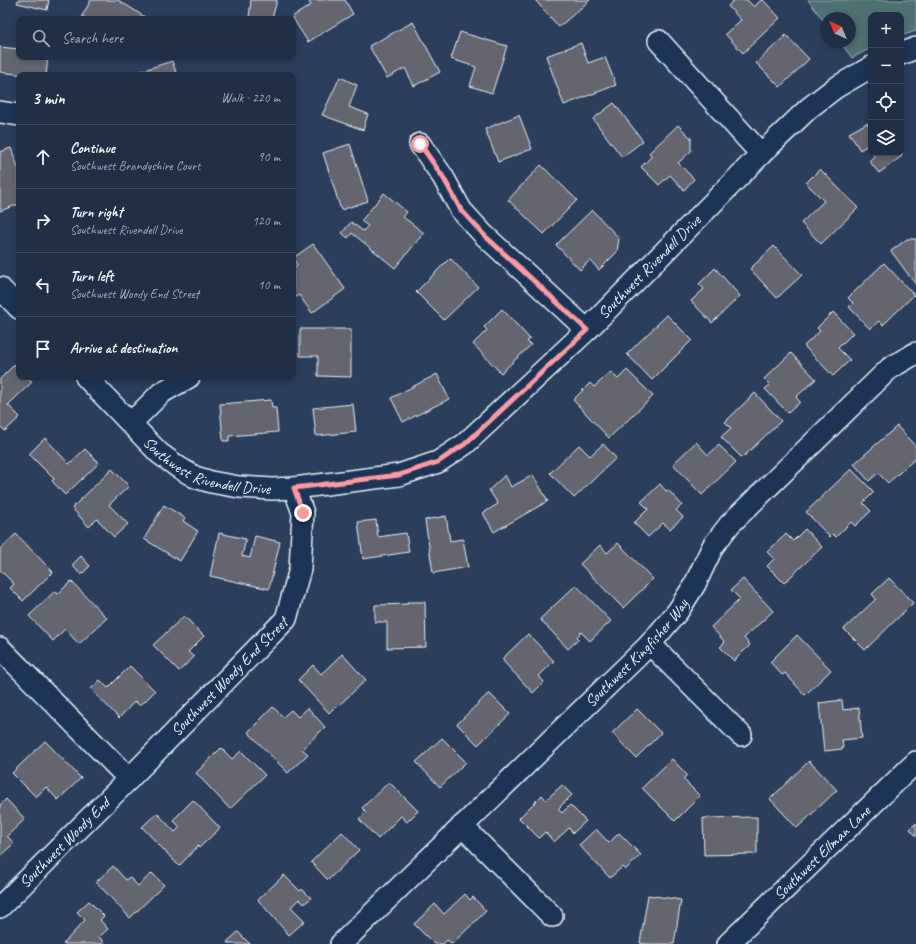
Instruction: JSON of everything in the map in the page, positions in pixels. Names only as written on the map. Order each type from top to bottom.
[{"type":"street","points":[[659,42],[761,154]]},
{"type":"street","points":[[904,53],[916,48]]},
{"type":"street","name":"Southwest Rivendell Drive","points":[[89,380],[159,453],[178,467],[196,477],[211,482],[239,487],[272,489],[294,488],[399,475],[438,462],[465,444],[587,330],[761,154],[809,108],[835,88],[868,69]]},
{"type":"street","points":[[0,112],[16,115]]},
{"type":"street","points":[[420,144],[443,177],[461,210],[484,235],[587,330]]},
{"type":"street","points":[[0,288],[16,305]]},
{"type":"street","name":"Southwest Kingfisher Way","points":[[341,944],[650,644],[678,610],[695,584],[713,546],[730,524],[890,368],[916,353]]},
{"type":"street","points":[[131,423],[161,393],[184,380]]},
{"type":"street","name":"Southwest Woody End Street","points":[[129,779],[286,619],[300,569],[303,513],[294,488]]},
{"type":"street","points":[[650,644],[741,735]]},
{"type":"street","points":[[0,648],[129,779]]},
{"type":"street","name":"Southwest Ellman Lane","points":[[728,944],[916,762]]},
{"type":"street","name":"Southwest Woody End","points":[[0,907],[129,779]]},
{"type":"street","points":[[462,826],[552,916]]},
{"type":"green space","points":[[808,0],[916,0],[916,31],[904,35],[904,12],[868,12],[868,50],[852,58],[844,48],[856,48],[856,12],[820,12],[820,16]]},
{"type":"building","points":[[18,0],[49,0],[47,10],[17,3]]},
{"type":"building","points":[[91,0],[118,0],[143,16],[82,16]]},
{"type":"building","points":[[251,0],[277,0],[273,16],[249,16]]},
{"type":"building","points":[[308,0],[345,0],[353,14],[308,42],[296,23],[296,16],[294,16],[311,5]]},
{"type":"building","points":[[535,0],[590,0],[559,27]]},
{"type":"building","points":[[734,0],[747,0],[754,7],[761,0],[763,0],[780,18],[743,53],[725,34],[741,20],[728,6]]},
{"type":"building","points":[[413,22],[440,72],[414,86],[405,68],[387,78],[369,46]]},
{"type":"building","points":[[460,32],[507,46],[492,93],[470,86],[476,67],[451,59]]},
{"type":"building","points":[[786,35],[809,59],[780,87],[756,63]]},
{"type":"building","points":[[581,43],[588,63],[605,57],[616,85],[564,105],[546,56]]},
{"type":"building","points":[[0,47],[16,49],[16,60],[48,60],[46,72],[16,72],[16,74],[0,72]]},
{"type":"building","points":[[172,61],[176,72],[138,72]]},
{"type":"building","points":[[340,77],[357,85],[349,107],[368,114],[363,130],[322,115]]},
{"type":"building","points":[[614,103],[643,141],[622,157],[593,119]]},
{"type":"building","points":[[519,115],[532,149],[498,162],[485,129]]},
{"type":"building","points":[[867,123],[868,145],[860,150],[849,133]]},
{"type":"building","points":[[678,125],[691,138],[691,151],[678,163],[694,179],[684,190],[670,175],[659,185],[641,167],[652,156],[649,153]]},
{"type":"building","points":[[350,144],[368,201],[341,210],[323,153]]},
{"type":"building","points":[[11,148],[16,162],[16,205],[0,211],[0,152]]},
{"type":"building","points":[[874,156],[902,156],[879,173],[869,161]]},
{"type":"building","points":[[541,165],[577,200],[544,234],[508,200]]},
{"type":"building","points":[[820,169],[858,208],[821,244],[801,223],[824,201],[806,183]]},
{"type":"building","points":[[384,193],[407,212],[403,217],[424,233],[395,268],[352,233],[348,238],[342,233],[351,222],[363,231],[368,226],[361,221]]},
{"type":"building","points":[[592,210],[619,238],[617,252],[599,270],[590,260],[580,270],[556,245]]},
{"type":"building","points":[[907,239],[916,239],[916,285],[891,251]]},
{"type":"building","points":[[313,244],[345,289],[312,313],[299,295],[296,297],[296,256]]},
{"type":"building","points":[[774,246],[802,275],[777,298],[750,269]]},
{"type":"building","points":[[450,258],[478,287],[444,320],[416,292]]},
{"type":"building","points":[[884,263],[914,295],[883,325],[879,321],[870,329],[849,307],[853,303],[848,298]]},
{"type":"building","points":[[715,268],[740,296],[712,323],[691,301],[704,289],[699,284]]},
{"type":"building","points":[[502,309],[530,339],[527,341],[531,345],[501,373],[473,344],[487,330],[484,327]]},
{"type":"building","points":[[833,312],[853,333],[838,348],[850,360],[833,376],[804,346],[820,331],[817,328]]},
{"type":"building","points":[[667,315],[692,340],[652,380],[627,354]]},
{"type":"building","points":[[300,329],[351,329],[351,377],[318,376],[318,356],[300,356]]},
{"type":"building","points":[[791,353],[816,379],[796,397],[800,402],[788,413],[765,389],[770,385],[764,379]]},
{"type":"building","points":[[15,364],[16,380],[30,380],[32,382],[8,405],[20,417],[5,431],[0,426],[0,379]]},
{"type":"building","points":[[627,370],[653,396],[609,438],[573,400],[590,383],[594,387],[611,372],[618,379]]},
{"type":"building","points":[[437,374],[449,399],[403,422],[391,398]]},
{"type":"building","points":[[755,393],[781,421],[742,458],[721,437],[731,428],[725,422]]},
{"type":"building","points":[[271,400],[272,408],[276,408],[278,432],[229,436],[229,441],[223,441],[220,404]]},
{"type":"building","points":[[353,404],[356,432],[316,436],[313,408]]},
{"type":"building","points":[[897,426],[916,447],[916,458],[888,483],[878,473],[869,481],[854,464]]},
{"type":"building","points":[[45,438],[69,464],[85,449],[99,463],[65,495],[52,481],[54,479],[29,454]]},
{"type":"building","points":[[696,442],[708,455],[719,445],[736,462],[702,495],[673,464]]},
{"type":"building","points":[[603,444],[616,458],[574,498],[550,473],[579,445],[590,456]]},
{"type":"building","points":[[112,469],[129,486],[109,505],[128,524],[114,537],[97,519],[89,527],[72,508]]},
{"type":"building","points":[[851,469],[874,492],[863,503],[871,511],[855,526],[851,522],[836,537],[833,534],[830,537],[806,512]]},
{"type":"building","points":[[505,475],[511,487],[533,475],[548,501],[494,532],[483,513],[498,504],[489,490]]},
{"type":"building","points":[[660,484],[682,505],[676,510],[683,517],[670,529],[663,523],[648,537],[634,523],[648,509],[641,502]]},
{"type":"building","points":[[164,505],[185,518],[183,521],[198,531],[180,561],[144,539]]},
{"type":"building","points":[[446,516],[450,541],[463,539],[468,567],[433,573],[425,520]]},
{"type":"building","points":[[376,520],[378,537],[406,533],[409,552],[363,559],[358,522]]},
{"type":"building","points":[[805,529],[822,547],[784,583],[767,566],[774,559],[767,552],[786,534],[793,541]]},
{"type":"building","points":[[219,533],[246,539],[242,556],[250,558],[255,536],[280,542],[269,589],[210,576]]},
{"type":"building","points":[[16,534],[53,572],[23,601],[10,588],[14,584],[0,570],[0,549]]},
{"type":"building","points":[[618,543],[653,579],[623,608],[580,564],[600,545],[607,553]]},
{"type":"building","points":[[81,556],[90,566],[81,575],[72,565]]},
{"type":"building","points":[[889,578],[913,603],[865,650],[844,629],[876,599],[872,594]]},
{"type":"building","points":[[743,579],[773,611],[744,638],[750,645],[734,661],[720,647],[725,642],[711,627],[740,599],[731,590]]},
{"type":"building","points":[[71,581],[107,618],[79,644],[65,629],[53,641],[29,616],[55,591],[58,594]]},
{"type":"building","points":[[576,585],[611,621],[590,641],[581,632],[577,637],[579,639],[568,649],[540,619]]},
{"type":"building","points":[[407,602],[425,602],[426,647],[387,648],[387,622],[375,622],[375,605],[408,604]]},
{"type":"building","points":[[184,616],[204,636],[188,652],[194,657],[179,671],[153,645]]},
{"type":"building","points":[[528,634],[554,661],[539,676],[544,682],[533,693],[502,659]]},
{"type":"building","points":[[797,635],[831,670],[805,695],[785,673],[782,675],[770,662]]},
{"type":"building","points":[[342,654],[366,680],[329,713],[298,680],[313,665],[321,674]]},
{"type":"building","points":[[130,666],[155,691],[140,706],[135,701],[119,718],[91,689],[100,680],[108,688]]},
{"type":"building","points":[[489,693],[510,714],[478,745],[457,724]]},
{"type":"building","points":[[842,700],[843,710],[859,708],[862,738],[842,740],[843,749],[824,751],[819,703]]},
{"type":"building","points":[[273,707],[283,717],[291,710],[298,717],[308,708],[325,727],[302,749],[308,754],[288,773],[248,732]]},
{"type":"building","points":[[637,709],[661,733],[636,758],[612,733]]},
{"type":"building","points":[[442,738],[466,762],[440,787],[416,762]]},
{"type":"building","points":[[45,741],[81,778],[58,800],[46,787],[36,797],[12,773]]},
{"type":"building","points":[[221,748],[232,759],[241,751],[265,775],[230,809],[196,773]]},
{"type":"building","points":[[672,759],[687,775],[683,779],[700,796],[675,821],[642,788]]},
{"type":"building","points":[[809,761],[837,790],[797,828],[770,799]]},
{"type":"building","points":[[389,782],[418,811],[407,822],[401,816],[378,839],[359,819],[366,812],[362,808]]},
{"type":"building","points":[[562,785],[572,795],[558,809],[562,813],[570,805],[586,821],[573,833],[569,828],[554,842],[545,832],[539,838],[519,818],[542,795],[546,800]]},
{"type":"building","points":[[6,799],[25,819],[7,836],[14,843],[0,856],[0,805]]},
{"type":"building","points":[[193,800],[220,828],[199,848],[198,846],[179,866],[142,827],[157,813],[175,832],[180,827],[173,820]]},
{"type":"building","points":[[757,817],[757,854],[704,855],[703,818]]},
{"type":"building","points":[[916,823],[916,836],[910,829]]},
{"type":"building","points":[[596,829],[609,843],[619,833],[641,855],[625,870],[622,867],[610,878],[579,845]]},
{"type":"building","points":[[342,832],[359,850],[328,880],[311,862]]},
{"type":"building","points":[[113,866],[126,880],[129,877],[138,886],[152,873],[164,885],[130,918],[96,882]]},
{"type":"building","points":[[284,875],[300,891],[302,889],[311,898],[304,904],[299,899],[291,907],[305,921],[289,935],[258,900]]},
{"type":"building","points":[[465,894],[470,900],[473,897],[486,911],[452,944],[447,940],[443,944],[434,944],[414,924],[435,904],[444,914]]},
{"type":"building","points":[[648,895],[681,900],[674,944],[640,943]]},
{"type":"building","points":[[89,901],[104,916],[100,920],[108,929],[99,937],[106,944],[63,944],[85,920],[77,912]]},
{"type":"building","points":[[238,932],[250,944],[229,944],[227,942]]},
{"type":"route","points":[[303,513],[294,488],[399,475],[438,462],[465,444],[587,330],[484,235],[461,210],[443,177],[420,144]]}]
